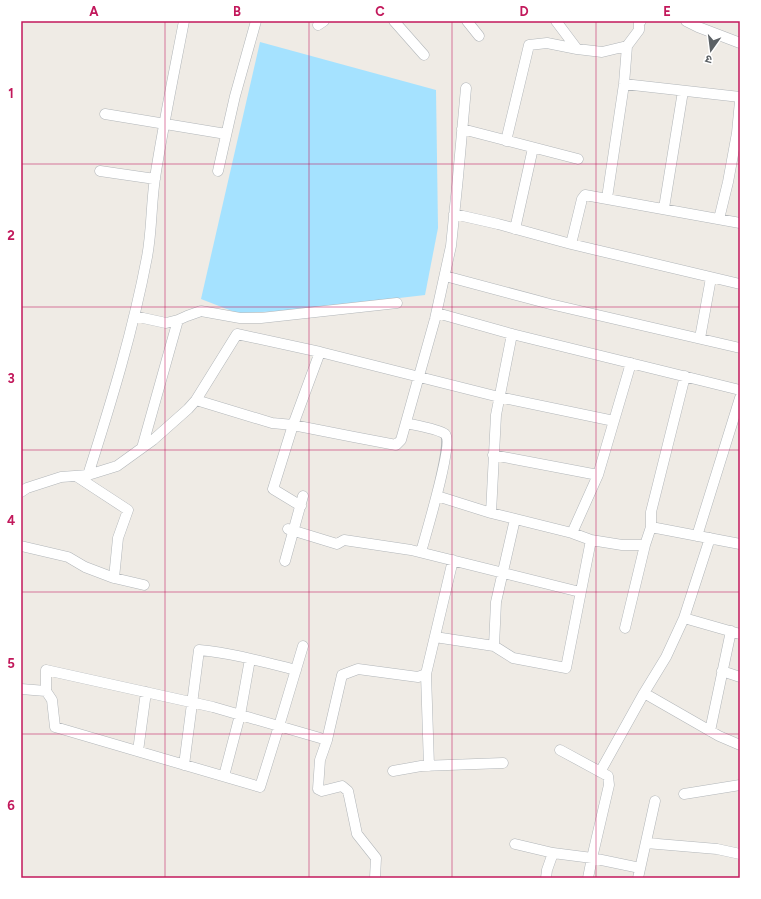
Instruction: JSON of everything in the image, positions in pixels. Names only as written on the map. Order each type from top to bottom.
[{"type":"street","points":[[88,475],[125,351],[147,255],[155,179],[184,21]]},
{"type":"street","points":[[218,171],[226,134],[256,21]]},
{"type":"street","points":[[394,21],[424,54]]},
{"type":"street","points":[[467,21],[479,36]]},
{"type":"street","points":[[556,21],[577,49]]},
{"type":"street","points":[[607,198],[624,84],[627,46],[639,30],[639,23],[641,21]]},
{"type":"street","points":[[686,21],[740,43]]},
{"type":"street","points":[[506,141],[530,45],[547,43],[602,52],[627,46]]},
{"type":"street","points":[[624,84],[740,97]]},
{"type":"street","points":[[196,400],[272,423],[293,425],[396,444],[402,440],[436,313],[451,246],[466,88]]},
{"type":"street","points":[[664,208],[684,91]]},
{"type":"street","points":[[719,219],[738,133],[740,101]]},
{"type":"street","points":[[105,114],[226,134]]},
{"type":"street","points":[[462,129],[578,159]]},
{"type":"street","points":[[515,229],[533,148]]},
{"type":"street","points":[[100,171],[155,179]]},
{"type":"street","points":[[571,244],[582,199],[585,194],[740,223]]},
{"type":"street","points":[[454,214],[498,224],[571,244],[740,284]]},
{"type":"street","points":[[444,276],[550,304],[740,348]]},
{"type":"street","points":[[700,338],[711,278]]},
{"type":"street","points":[[134,316],[166,323],[201,311],[240,318],[261,318],[396,303]]},
{"type":"street","points":[[436,313],[512,334],[740,390]]},
{"type":"street","points":[[142,448],[178,320]]},
{"type":"street","points":[[21,492],[27,488],[61,477],[88,475],[117,466],[154,440],[196,400],[236,334],[320,352],[499,397],[614,421]]},
{"type":"street","points":[[491,513],[496,415],[512,334]]},
{"type":"street","points":[[285,561],[291,530],[302,501],[273,489],[293,425],[320,352]]},
{"type":"street","points":[[572,533],[598,475],[631,363]]},
{"type":"street","points":[[625,628],[645,545],[651,527],[651,512],[684,376]]},
{"type":"street","points":[[698,536],[740,398]]},
{"type":"street","points":[[406,423],[438,431],[447,437],[447,447],[437,496],[421,552]]},
{"type":"street","points":[[493,455],[598,475]]},
{"type":"street","points":[[76,476],[128,510],[118,538],[114,578]]},
{"type":"street","points":[[437,496],[491,513],[572,533],[591,540],[622,545],[645,545]]},
{"type":"street","points":[[494,646],[496,602],[515,519]]},
{"type":"street","points":[[651,527],[740,544]]},
{"type":"street","points":[[291,530],[337,544],[344,540],[421,552],[580,592]]},
{"type":"street","points":[[600,772],[666,657],[684,618],[710,538]]},
{"type":"street","points":[[435,637],[494,646],[513,658],[566,668],[591,540]]},
{"type":"street","points":[[21,546],[68,557],[114,578],[144,585]]},
{"type":"street","points":[[429,766],[426,674],[453,560]]},
{"type":"street","points":[[684,618],[735,632],[722,671],[710,731]]},
{"type":"street","points":[[303,646],[279,726],[260,787],[55,727],[52,700],[46,690],[46,670],[192,703],[240,715],[279,726],[327,740]]},
{"type":"street","points":[[184,765],[199,650],[250,659],[296,670]]},
{"type":"street","points":[[224,776],[240,715],[250,659]]},
{"type":"street","points":[[376,878],[376,858],[357,834],[348,791],[342,786],[322,791],[318,789],[320,760],[327,740],[342,675],[358,669],[418,677],[426,674]]},
{"type":"street","points":[[722,671],[740,677]]},
{"type":"street","points":[[21,689],[46,690]]},
{"type":"street","points":[[138,751],[146,692]]},
{"type":"street","points":[[644,693],[718,736],[740,745]]},
{"type":"street","points":[[560,750],[608,776],[609,785],[588,878]]},
{"type":"street","points":[[393,771],[421,766],[503,763]]},
{"type":"street","points":[[684,794],[740,785]]},
{"type":"street","points":[[638,878],[655,801]]},
{"type":"street","points":[[646,843],[717,849],[740,854]]},
{"type":"street","points":[[514,844],[553,854],[592,858],[640,868]]},
{"type":"street","points":[[546,878],[553,854]]},
{"type":"water","points":[[260,42],[436,90],[438,228],[425,295],[288,311],[237,313],[201,299]]}]
